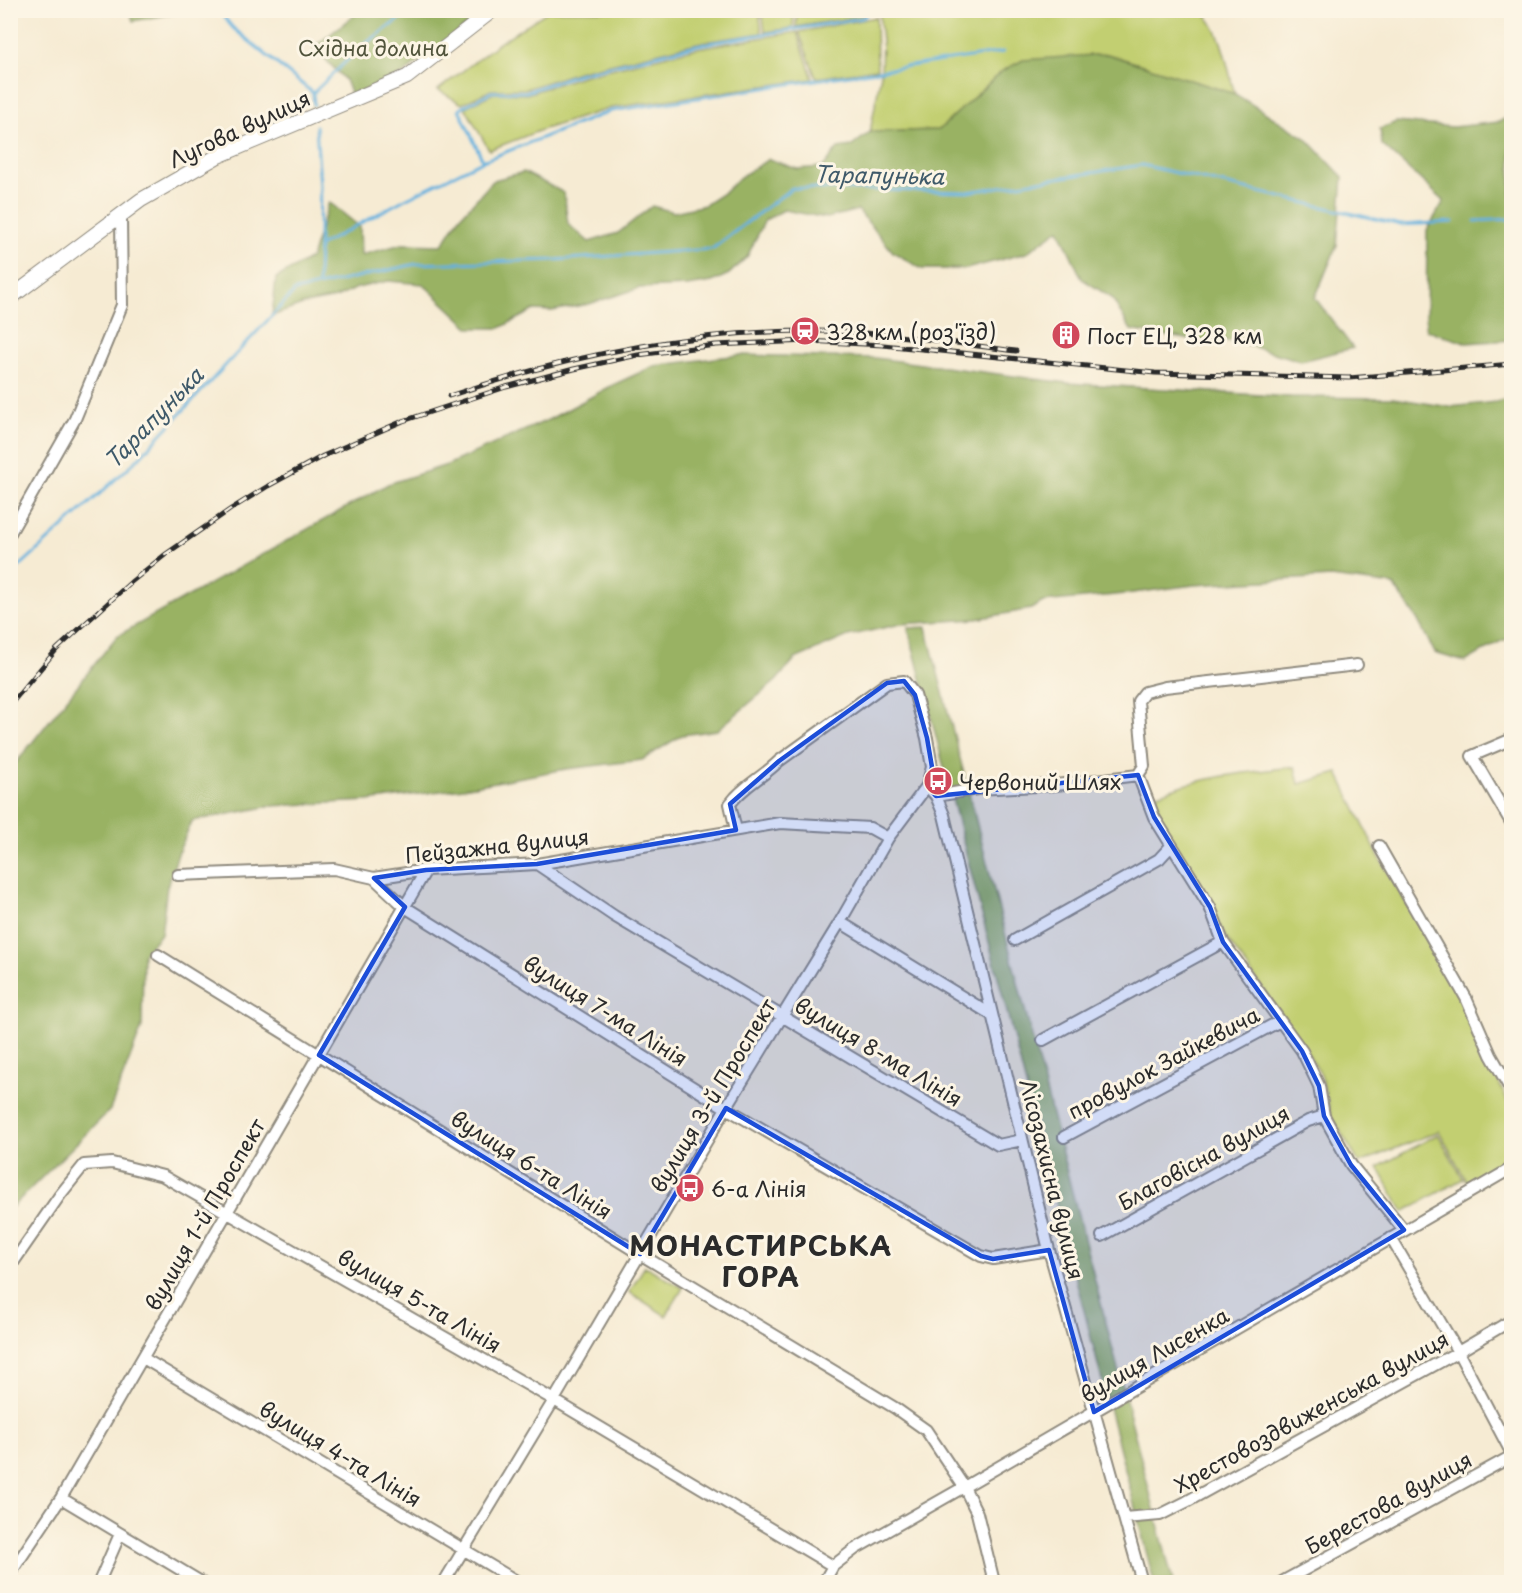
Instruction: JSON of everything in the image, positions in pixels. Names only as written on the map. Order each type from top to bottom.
[{"type":"street","name":"Лугова вулиця","points":[[10,298],[141,200],[218,156],[407,77],[493,10]]},
{"type":"street","points":[[10,533],[75,419],[122,305],[121,214]]},
{"type":"street","points":[[1357,664],[1165,687],[1145,692],[1138,701],[1141,771],[1154,818],[1210,906],[1223,942],[1302,1050],[1318,1086],[1324,1116],[1351,1165],[1404,1230]]},
{"type":"street","points":[[736,830],[730,804],[740,790],[766,774],[779,761],[887,683],[904,681],[915,695],[932,767],[927,786]]},
{"type":"street","points":[[1512,739],[1472,756],[1512,824]]},
{"type":"street","points":[[936,796],[977,789],[1056,785],[1141,771]]},
{"type":"street","name":"Лісозахисна вулиця","points":[[927,786],[936,796],[944,815],[1049,1250],[1142,1582]]},
{"type":"street","name":"вулиця 3-й Проспект","points":[[444,1582],[726,1108],[840,922],[888,838],[927,786]]},
{"type":"street","name":"Пейзажна вулиця","points":[[178,875],[334,869],[374,878],[426,870],[537,864],[780,823],[870,828],[888,838]]},
{"type":"street","points":[[1015,940],[1159,859],[1171,846]]},
{"type":"street","points":[[1379,846],[1466,998],[1491,1055],[1512,1092]]},
{"type":"street","name":"вулиця 8-ма Лінія","points":[[537,864],[614,916],[998,1145],[1022,1140]]},
{"type":"street","name":"вулиця 1-й Проспект","points":[[10,1574],[61,1498],[426,870]]},
{"type":"street","name":"вулиця 7-ма Лінія","points":[[374,878],[405,907],[726,1108],[981,1256],[993,1259],[1049,1250]]},
{"type":"street","points":[[840,922],[992,1015]]},
{"type":"street","points":[[1043,1040],[1223,942]]},
{"type":"street","name":"вулиця 6-та Лінія","points":[[158,956],[640,1254],[895,1408],[926,1430],[964,1487],[977,1513],[994,1582]]},
{"type":"street","name":"провулок Зайкевича","points":[[1064,1137],[1280,1021]]},
{"type":"street","name":"Благовісна вулиця","points":[[1102,1236],[1308,1121],[1324,1116]]},
{"type":"street","name":"вулиця 5-та Лінія","points":[[10,1267],[60,1195],[84,1166],[112,1163],[163,1176],[554,1400],[833,1566]]},
{"type":"street","name":"вулиця Лисенка","points":[[824,1582],[833,1566],[855,1549],[1512,1168]]},
{"type":"street","points":[[1391,1238],[1458,1352],[1512,1455]]},
{"type":"street","name":"Хрестовоздвиженська вулиця","points":[[1124,1518],[1160,1515],[1186,1502],[1512,1320]]},
{"type":"street","name":"вулиця 4-та Лінія","points":[[143,1358],[518,1582]]},
{"type":"street","name":"Берестова вулиця","points":[[1282,1582],[1512,1455]]},
{"type":"street","points":[[61,1498],[201,1582]]},
{"type":"street","points":[[99,1582],[120,1534]]},
{"type":"highlighted area","points":[[904,681],[915,695],[927,738],[932,767],[927,786],[936,796],[1138,775],[1154,817],[1210,907],[1223,942],[1302,1051],[1319,1086],[1324,1116],[1351,1165],[1404,1230],[1094,1412],[1049,1250],[993,1259],[981,1256],[726,1108],[640,1254],[319,1055],[405,907],[374,878],[426,870],[537,864],[736,830],[730,804],[779,761],[887,683]]},
{"type":"green space","points":[[130,10],[191,11],[133,21]]},
{"type":"green space","points":[[797,10],[868,11],[862,16],[796,27]]},
{"type":"green space","name":"Східна долина","points":[[360,11],[485,11],[403,74],[351,96],[345,80],[314,47]]},
{"type":"green space","points":[[548,11],[759,11],[762,33],[697,43],[581,71],[526,89],[491,90],[462,104],[438,90],[499,43]]},
{"type":"green space","points":[[762,11],[794,11],[793,28],[765,32]]},
{"type":"green space","points":[[879,11],[1202,11],[1220,39],[1235,94],[1107,54],[1002,71],[939,130],[870,132],[881,74],[882,41]]},
{"type":"green space","points":[[876,17],[877,69],[816,78],[799,32]]},
{"type":"green space","points":[[797,32],[813,79],[611,108],[544,129],[489,150],[465,107],[494,93],[527,94],[582,76],[697,48]]},
{"type":"green space","points":[[1107,54],[1235,94],[1306,138],[1343,177],[1337,245],[1315,298],[1353,348],[1301,361],[1234,341],[1192,340],[1131,330],[1112,298],[1082,279],[1059,229],[1026,253],[966,269],[922,269],[893,252],[858,210],[827,218],[784,210],[765,220],[747,257],[729,274],[712,282],[687,286],[640,288],[589,304],[552,311],[534,310],[500,328],[470,328],[423,284],[388,281],[357,288],[336,298],[305,304],[272,316],[276,278],[311,258],[329,202],[360,227],[361,255],[402,244],[442,245],[460,217],[494,180],[524,172],[564,193],[568,224],[589,242],[618,233],[652,206],[674,212],[705,205],[725,192],[740,177],[769,159],[797,169],[823,167],[838,148],[852,146],[870,132],[939,130],[1002,71],[1023,60]]},
{"type":"green space","points":[[1511,115],[1511,340],[1466,343],[1426,330],[1427,230],[1444,201],[1382,145],[1380,129],[1396,122],[1453,127],[1499,122]]},
{"type":"green space","points":[[739,355],[875,358],[1067,383],[1291,397],[1393,398],[1450,407],[1511,398],[1511,638],[1501,641],[1465,662],[1435,653],[1417,619],[1394,585],[1331,577],[1194,585],[1043,602],[1031,609],[976,619],[901,624],[848,636],[795,659],[776,681],[717,730],[682,735],[642,760],[566,769],[463,788],[368,801],[271,806],[192,821],[167,887],[161,934],[143,954],[142,1027],[110,1110],[11,1208],[11,769],[117,636],[388,484],[447,465],[550,419],[654,366]]},
{"type":"green space","points":[[926,627],[1173,1582],[1154,1582],[908,628]]},
{"type":"green space","points":[[1295,767],[1299,784],[1338,773],[1377,853],[1458,993],[1512,1112],[1511,1158],[1467,1182],[1439,1131],[1359,1163],[1331,1115],[1321,1075],[1303,1045],[1227,939],[1165,829],[1153,796],[1205,780]]},
{"type":"green space","points":[[1438,1134],[1463,1179],[1403,1212],[1378,1167]]},
{"type":"green space","points":[[645,1266],[683,1288],[666,1316],[629,1292]]},
{"type":"waterway","points":[[218,10],[233,28],[313,93]]},
{"type":"waterway","name":"Тарапунька","points":[[314,105],[313,93],[361,47],[412,10]]},
{"type":"waterway","points":[[483,161],[459,109],[491,92],[526,92],[578,74],[697,45],[863,18],[871,10]]},
{"type":"waterway","points":[[319,246],[407,198],[480,162],[611,111],[1003,52]]},
{"type":"waterway","name":"Тарапунька","points":[[316,126],[320,186],[318,286]]},
{"type":"waterway","name":"Тарапунька","points":[[10,575],[138,459],[295,291],[416,264],[554,260],[712,249],[792,188],[967,192],[1142,165],[1401,225],[1453,222]]},
{"type":"waterway","name":"Тарапунька","points":[[1475,221],[1512,219]]},
{"type":"railway","points":[[449,396],[536,370],[624,349],[758,332],[857,332],[1016,351]]},
{"type":"railway","points":[[10,705],[57,649],[131,582],[166,554],[268,486],[323,456],[403,421],[506,387],[574,369],[638,355],[716,345],[807,341],[883,345],[1155,373],[1349,378],[1512,364]]},
{"type":"place","name":"328 км (роз'їзд)","points":[[805,331]]},
{"type":"place","name":"Пост ЕЦ, 328 км","points":[[1066,335]]},
{"type":"place","name":"Червоний Шлях","points":[[938,781]]},
{"type":"place","name":"6-а Лінія","points":[[690,1188]]},
{"type":"district","name":"МОНАСТИРСЬКА ГОРА","points":[[761,1260]]}]
